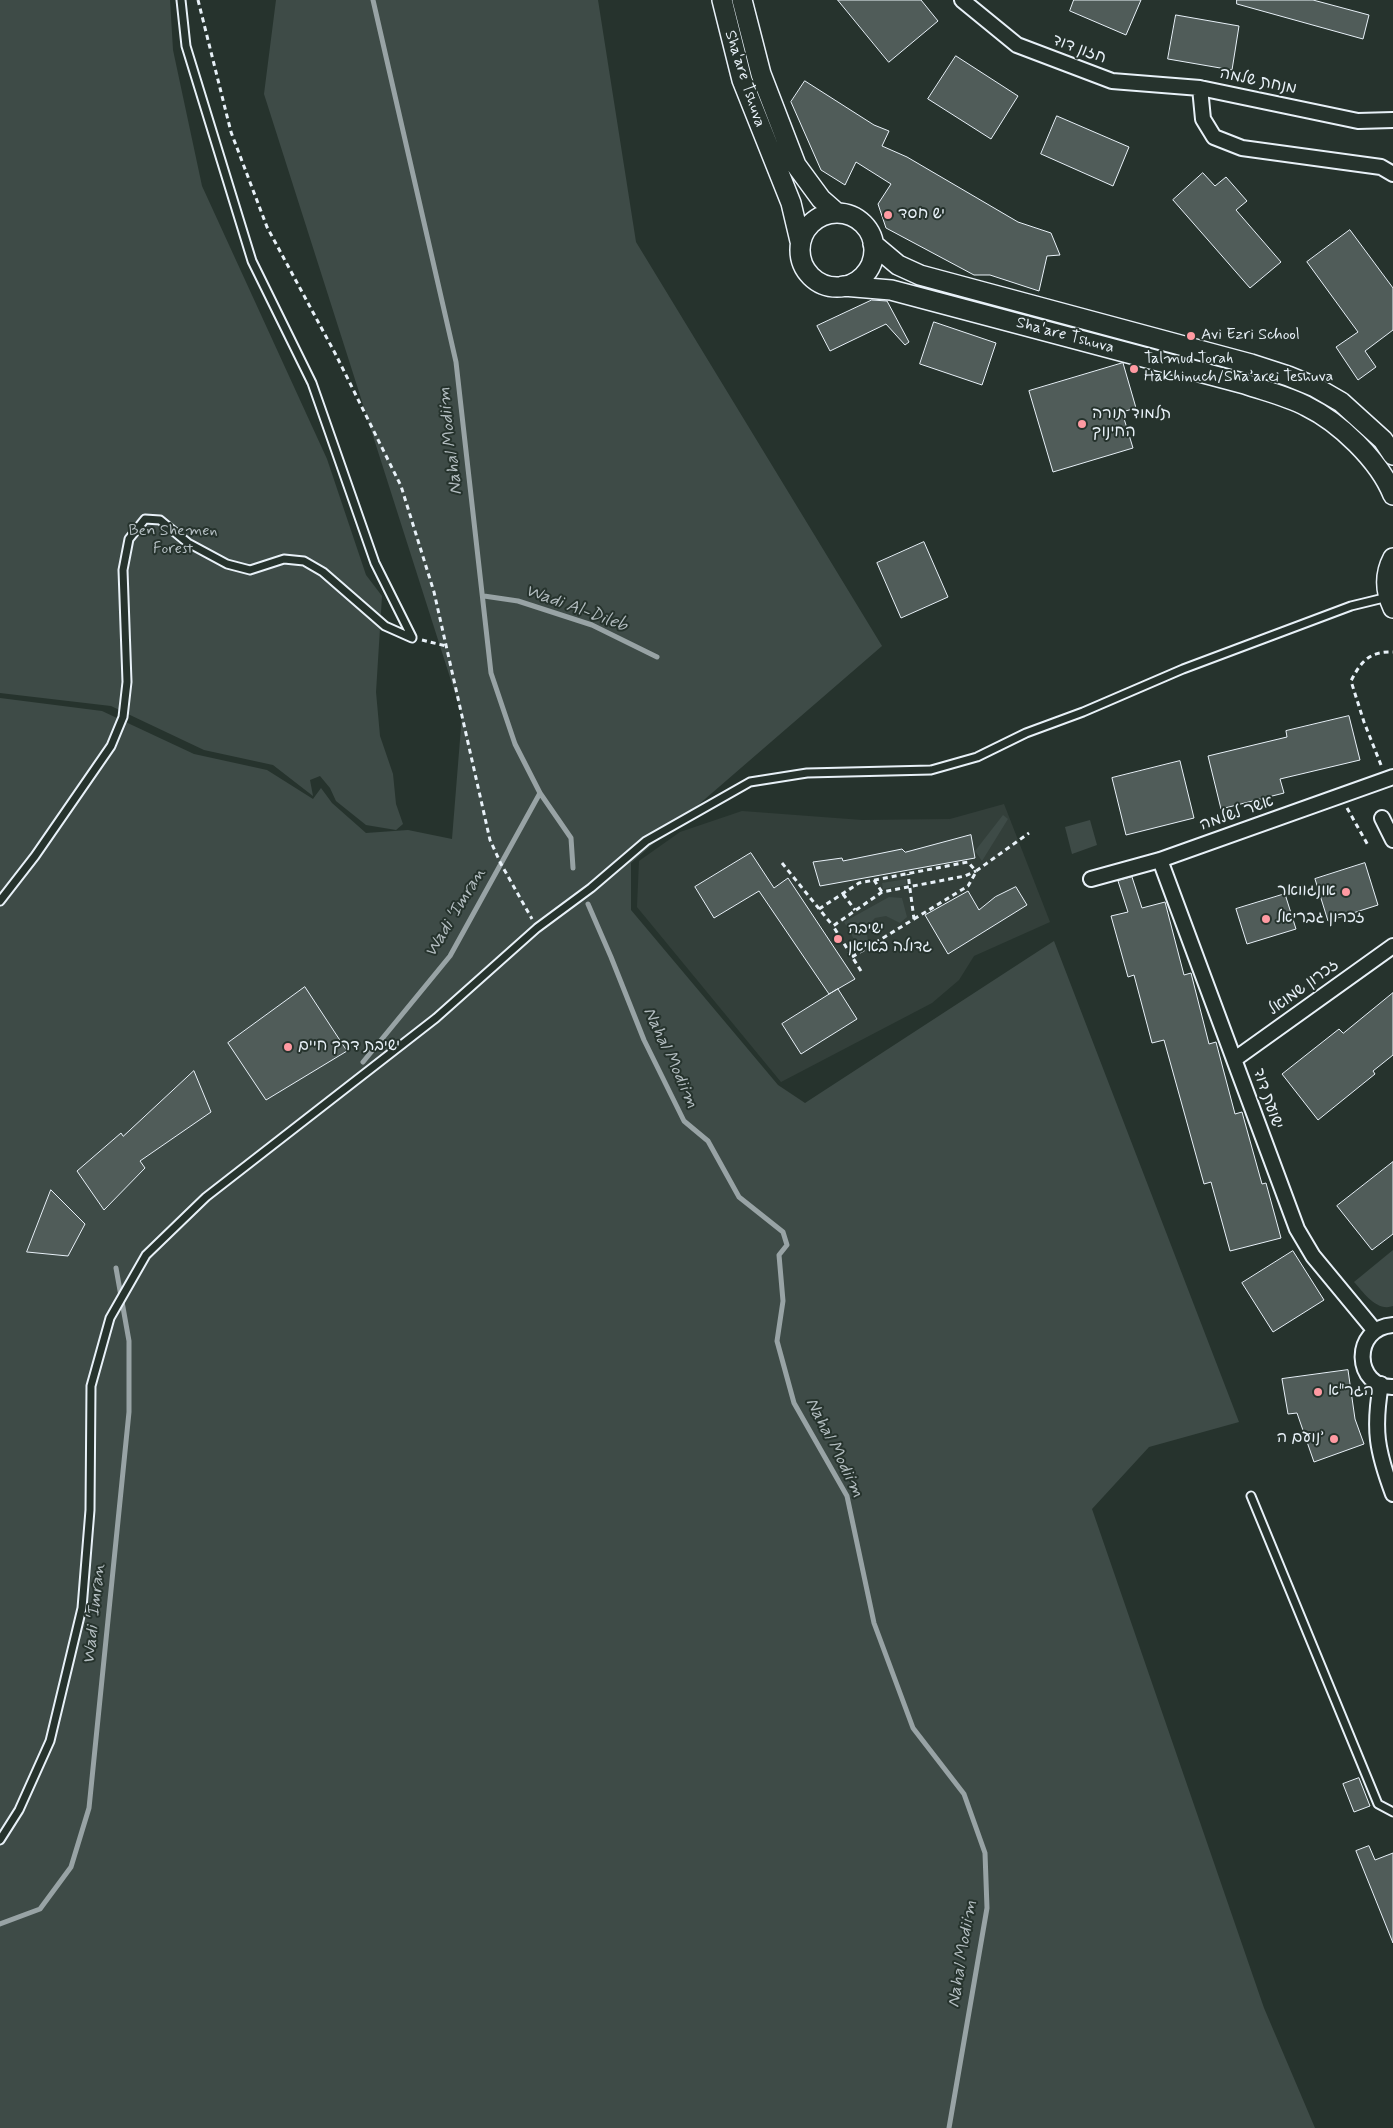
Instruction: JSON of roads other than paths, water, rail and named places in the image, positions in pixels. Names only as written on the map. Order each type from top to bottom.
[{"type":"street","name":"Sha'are Tshuva","points":[[722,0],[742,80],[791,204],[800,241]]},
{"type":"street","name":"Sha'are Tshuva","points":[[742,0],[761,74],[796,165],[821,199],[837,213]]},
{"type":"street","name":"חזון דוד","points":[[962,0],[1017,45],[1112,81],[1200,88]]},
{"type":"street","name":"מנחת שלמה","points":[[1393,120],[1358,121],[1200,88],[1203,119],[1214,137],[1242,148],[1381,167],[1393,174]]},
{"type":"street","points":[[830,213],[837,213],[845,214],[858,220],[868,230],[873,244],[873,258],[867,272],[856,282],[843,286],[828,286],[815,280],[805,269],[800,256],[800,241],[806,228],[817,218],[830,213]]},
{"type":"street","name":"Sha'are Tshuva","points":[[873,244],[898,265],[920,275],[1251,364],[1315,387],[1341,402],[1361,419],[1383,440],[1393,455]]},
{"type":"street","name":"Sha'are Tshuva","points":[[843,286],[891,290],[1245,384],[1281,396],[1306,406],[1328,419],[1347,435],[1367,454],[1393,495]]},
{"type":"street","points":[[1391,559],[1386,582],[1391,603]]},
{"type":"street","name":"אשר לשלמה","points":[[1091,879],[1160,860],[1390,778]]},
{"type":"street","points":[[1382,818],[1393,840]]},
{"type":"street","name":"ישועת דוד","points":[[1160,860],[1297,1229],[1313,1256],[1375,1331]]},
{"type":"street","name":"זכרון שמואל","points":[[1235,1059],[1393,946]]},
{"type":"street","points":[[1393,1326],[1375,1331],[1367,1338],[1362,1352],[1362,1363],[1370,1378],[1387,1386],[1376,1411],[1376,1435],[1383,1469],[1393,1494]]},
{"type":"lane","points":[[0,901],[35,856],[111,746],[123,717],[127,682],[123,570],[129,539],[145,519],[160,520],[188,543],[227,564],[250,570],[284,559],[304,561],[323,572],[386,626],[412,638],[375,564],[312,383],[252,261],[186,46],[181,0]]},
{"type":"lane","points":[[0,1840],[19,1810],[50,1741],[82,1608],[90,1510],[90,1386],[110,1318],[146,1255],[206,1197],[436,1018],[537,928],[591,888],[646,841],[750,782],[808,773],[931,770],[977,757],[1026,733],[1239,648],[1351,606],[1391,603]]},
{"type":"lane","points":[[1251,1496],[1378,1804],[1393,1812]]},
{"type":"waterway","name":"Nahal Modiim","points":[[373,0],[456,362],[491,673],[515,744],[540,793],[571,838],[573,868]]},
{"type":"waterway","name":"Wadi Al-Dileb","points":[[484,596],[518,601],[592,625],[657,657]]},
{"type":"waterway","name":"Wadi 'Imran","points":[[363,1062],[450,956],[540,793]]},
{"type":"waterway","name":"Nahal Modiim","points":[[588,904],[644,1040],[684,1121],[708,1141],[739,1197],[783,1232],[787,1245],[779,1255],[783,1301],[777,1341],[794,1403],[847,1496],[874,1623],[913,1728],[964,1794],[985,1853],[987,1908],[949,2128]]},
{"type":"waterway","name":"Wadi 'Imran","points":[[0,1924],[40,1909],[71,1867],[89,1808],[129,1412],[129,1341],[116,1268]]},
{"type":"place","name":"יש חסד","points":[[888,215]]},
{"type":"place","name":"Avi Ezri School","points":[[1191,336]]},
{"type":"place","name":"Talmud Torah HaKhinuch/Sha’arei Teshuva","points":[[1134,369]]},
{"type":"place","name":"תלמוד תורה החינוך","points":[[1082,424]]},
{"type":"place","name":"אונגוואר","points":[[1346,892]]},
{"type":"place","name":"זכרון גבריאל","points":[[1266,919]]},
{"type":"place","name":"ישיבה גדולה באיאן","points":[[838,939]]},
{"type":"place","name":"ישיבת דרך חיים","points":[[288,1047]]},
{"type":"place","name":"הגר\"א","points":[[1318,1392]]},
{"type":"place","name":"נועם ה’","points":[[1334,1439]]},
{"type":"park label","name":"Ben Shemen Forest","points":[[173,541]]}]
